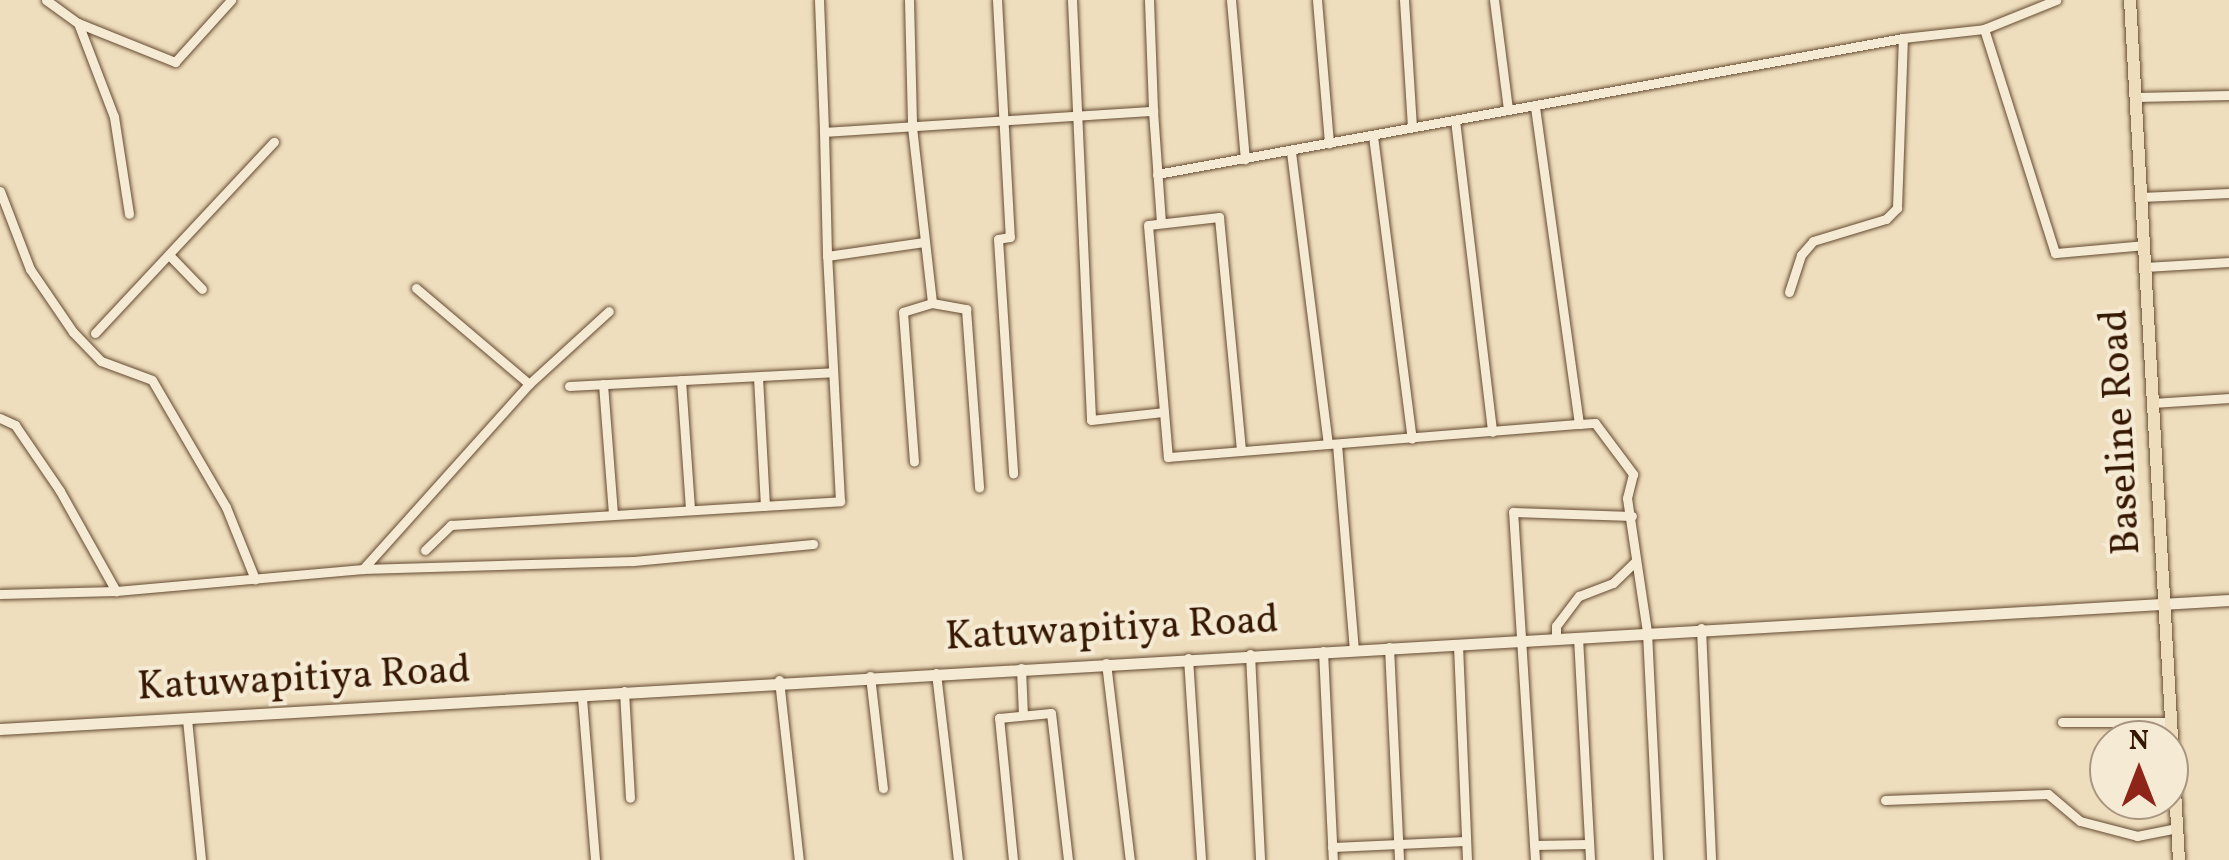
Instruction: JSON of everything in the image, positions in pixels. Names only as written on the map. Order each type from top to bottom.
[{"type":"main road","name":"Baseline Road","points":[[2130,0],[2171,720]]},
{"type":"main road","name":"Baseline Road","points":[[2177,820],[2178,860]]},
{"type":"street","points":[[46,0],[78,23],[176,62],[231,0]]},
{"type":"street","points":[[425,550],[451,525],[840,501],[827,256],[820,0]]},
{"type":"street","points":[[909,0],[912,126],[932,303]]},
{"type":"street","points":[[996,0],[1010,237],[998,240],[1013,474]]},
{"type":"street","points":[[1072,0],[1091,420],[1163,412]]},
{"type":"street","points":[[1148,0],[1160,223]]},
{"type":"street","points":[[1232,0],[1245,160]]},
{"type":"street","points":[[1317,0],[1329,144]]},
{"type":"street","points":[[1404,0],[1412,127]]},
{"type":"street","points":[[1494,0],[1508,110]]},
{"type":"street","points":[[1157,174],[1903,38],[1984,29],[2031,6],[2056,0]]},
{"type":"street","points":[[78,23],[114,118],[130,214]]},
{"type":"street","points":[[1984,29],[2054,253],[2144,245]]},
{"type":"street","points":[[1789,292],[1800,256],[1813,242],[1886,220],[1897,208],[1904,166],[1903,38]]},
{"type":"street","points":[[2136,97],[2229,95]]},
{"type":"street","points":[[1535,105],[1579,424]]},
{"type":"street","points":[[824,132],[1001,124],[1153,110]]},
{"type":"street","points":[[1455,120],[1492,432]]},
{"type":"street","points":[[1374,136],[1412,439]]},
{"type":"street","points":[[95,333],[172,258],[274,142]]},
{"type":"street","points":[[1291,152],[1333,444],[1354,650]]},
{"type":"street","points":[[0,191],[30,269],[73,332],[101,361],[152,380],[226,507],[254,580]]},
{"type":"street","points":[[2142,197],[2229,193]]},
{"type":"street","points":[[1241,450],[1219,217],[1148,225],[1168,457],[1594,423],[1610,452],[1631,468],[1626,498],[1632,516],[1647,632],[1658,860]]},
{"type":"street","points":[[827,256],[924,242]]},
{"type":"street","points":[[172,258],[202,289]]},
{"type":"street","points":[[2145,267],[2229,262]]},
{"type":"street","points":[[416,288],[529,384]]},
{"type":"street","points":[[914,462],[903,312],[932,303],[966,310],[979,488]]},
{"type":"street","points":[[362,569],[529,384],[609,311]]},
{"type":"street","points":[[569,386],[833,372]]},
{"type":"street","points":[[758,377],[765,506]]},
{"type":"street","points":[[680,380],[690,510]]},
{"type":"street","points":[[603,384],[612,515]]},
{"type":"street","points":[[2153,404],[2229,398]]},
{"type":"street","points":[[0,418],[16,424],[116,591]]},
{"type":"street","points":[[1535,860],[1513,512],[1632,516]]},
{"type":"street","points":[[0,594],[116,591],[362,569],[633,561],[813,544]]},
{"type":"street","points":[[1556,638],[1556,626],[1579,596],[1612,583],[1636,561]]},
{"type":"street","name":"Katuwapitiya Road","points":[[0,729],[582,698],[624,691],[779,680],[2229,600]]},
{"type":"street","points":[[1701,628],[1711,860]]},
{"type":"street","points":[[1578,637],[1590,860]]},
{"type":"street","points":[[1458,645],[1466,860]]},
{"type":"street","points":[[1389,648],[1399,860]]},
{"type":"street","points":[[1323,651],[1333,860]]},
{"type":"street","points":[[1250,654],[1260,860]]},
{"type":"street","points":[[1188,658],[1202,860]]},
{"type":"street","points":[[1106,663],[1130,860]]},
{"type":"street","points":[[1021,667],[1024,715]]},
{"type":"street","points":[[936,673],[958,860]]},
{"type":"street","points":[[870,676],[883,788]]},
{"type":"street","points":[[779,680],[799,860]]},
{"type":"street","points":[[624,691],[630,798]]},
{"type":"street","points":[[582,698],[595,860]]},
{"type":"street","points":[[1013,860],[999,718],[1051,713],[1068,860]]},
{"type":"street","points":[[187,719],[201,860]]},
{"type":"street","points":[[2062,722],[2089,722]]},
{"type":"street","points":[[1886,800],[2048,794],[2080,821],[2137,836],[2177,828]]},
{"type":"street","points":[[1332,847],[1466,841]]},
{"type":"street","points":[[1534,845],[1590,844]]}]
